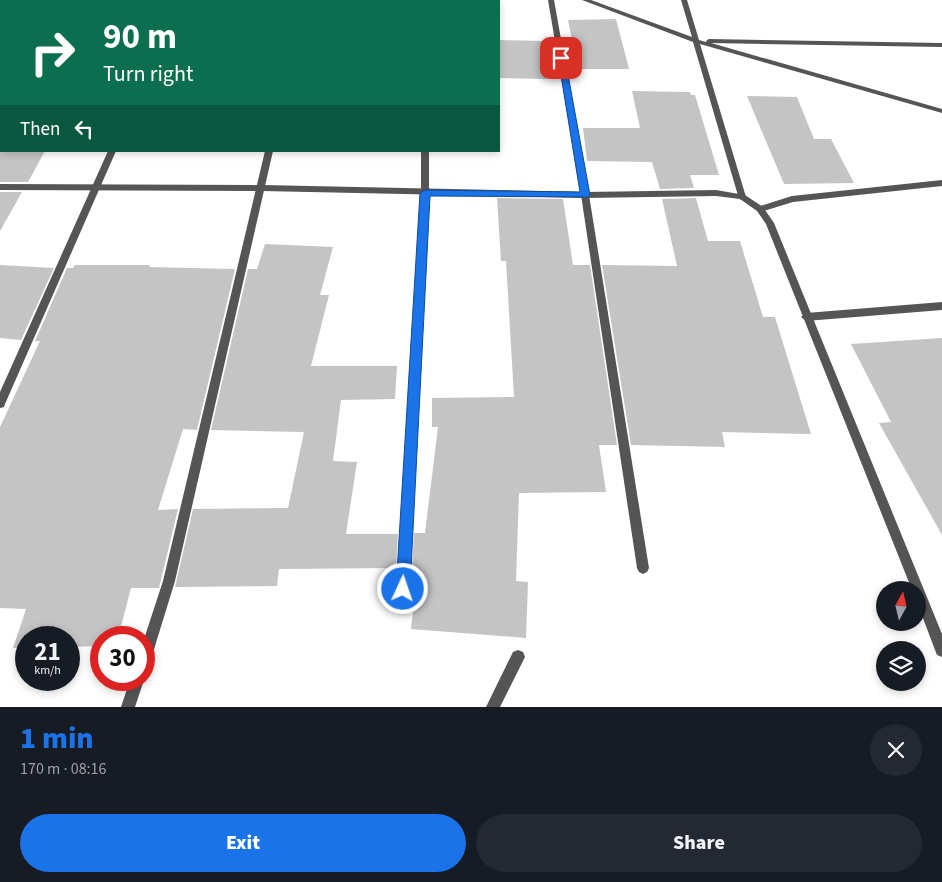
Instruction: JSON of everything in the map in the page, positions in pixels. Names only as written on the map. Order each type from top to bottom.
[{"type":"street","points":[[551,0],[585,195],[644,568]]},
{"type":"street","points":[[585,0],[696,40],[942,110]]},
{"type":"street","points":[[684,0],[742,197]]},
{"type":"street","points":[[696,40],[942,45]]},
{"type":"street","points":[[0,404],[112,152]]},
{"type":"street","points":[[154,626],[169,581],[262,188],[269,152]]},
{"type":"street","points":[[403,589],[425,193],[425,152]]},
{"type":"street","points":[[760,209],[792,199],[942,183]]},
{"type":"street","points":[[0,187],[262,188],[585,195],[716,193],[742,197],[760,209],[770,223],[806,317],[942,650]]},
{"type":"street","points":[[806,317],[942,306]]},
{"type":"street","points":[[493,707],[518,657]]},
{"type":"street","points":[[128,707],[133,691]]},
{"type":"building","points":[[616,19],[629,69],[578,69],[568,20]]},
{"type":"building","points":[[500,40],[546,41],[547,79],[500,78]]},
{"type":"building","points":[[632,91],[690,92],[691,95],[695,95],[719,175],[690,175],[694,188],[660,189],[652,162],[587,161],[583,128],[640,128]]},
{"type":"building","points":[[747,96],[797,97],[814,139],[831,139],[854,183],[784,184]]},
{"type":"building","points":[[0,152],[44,152],[28,182],[0,182]]},
{"type":"building","points":[[0,192],[22,192],[0,231]]},
{"type":"building","points":[[497,198],[563,199],[573,265],[590,265],[617,445],[599,445],[606,492],[519,493],[516,581],[528,582],[526,638],[411,629],[418,568],[412,568],[414,533],[425,533],[438,427],[432,427],[432,398],[514,397],[506,261],[501,261]]},
{"type":"building","points":[[696,198],[708,241],[740,241],[763,317],[775,317],[811,434],[722,432],[725,447],[631,445],[602,265],[677,266],[662,199]]},
{"type":"building","points":[[265,244],[333,247],[320,295],[329,295],[311,366],[397,366],[395,399],[341,400],[333,461],[357,462],[346,534],[398,534],[396,568],[279,569],[277,586],[175,587],[193,509],[288,508],[304,432],[211,430],[248,269],[257,269]]},
{"type":"building","points":[[0,265],[54,268],[21,340],[0,338]]},
{"type":"building","points":[[75,265],[150,265],[149,267],[235,269],[197,430],[183,429],[158,510],[178,509],[159,588],[131,588],[121,626],[90,626],[90,646],[80,647],[80,626],[20,626],[26,609],[0,608],[0,427],[40,341],[35,341],[67,268],[73,268]]},
{"type":"building","points":[[942,338],[942,535],[879,423],[891,422],[851,344]]},
{"type":"route","points":[[403,589],[425,193],[585,195],[561,58]]}]
